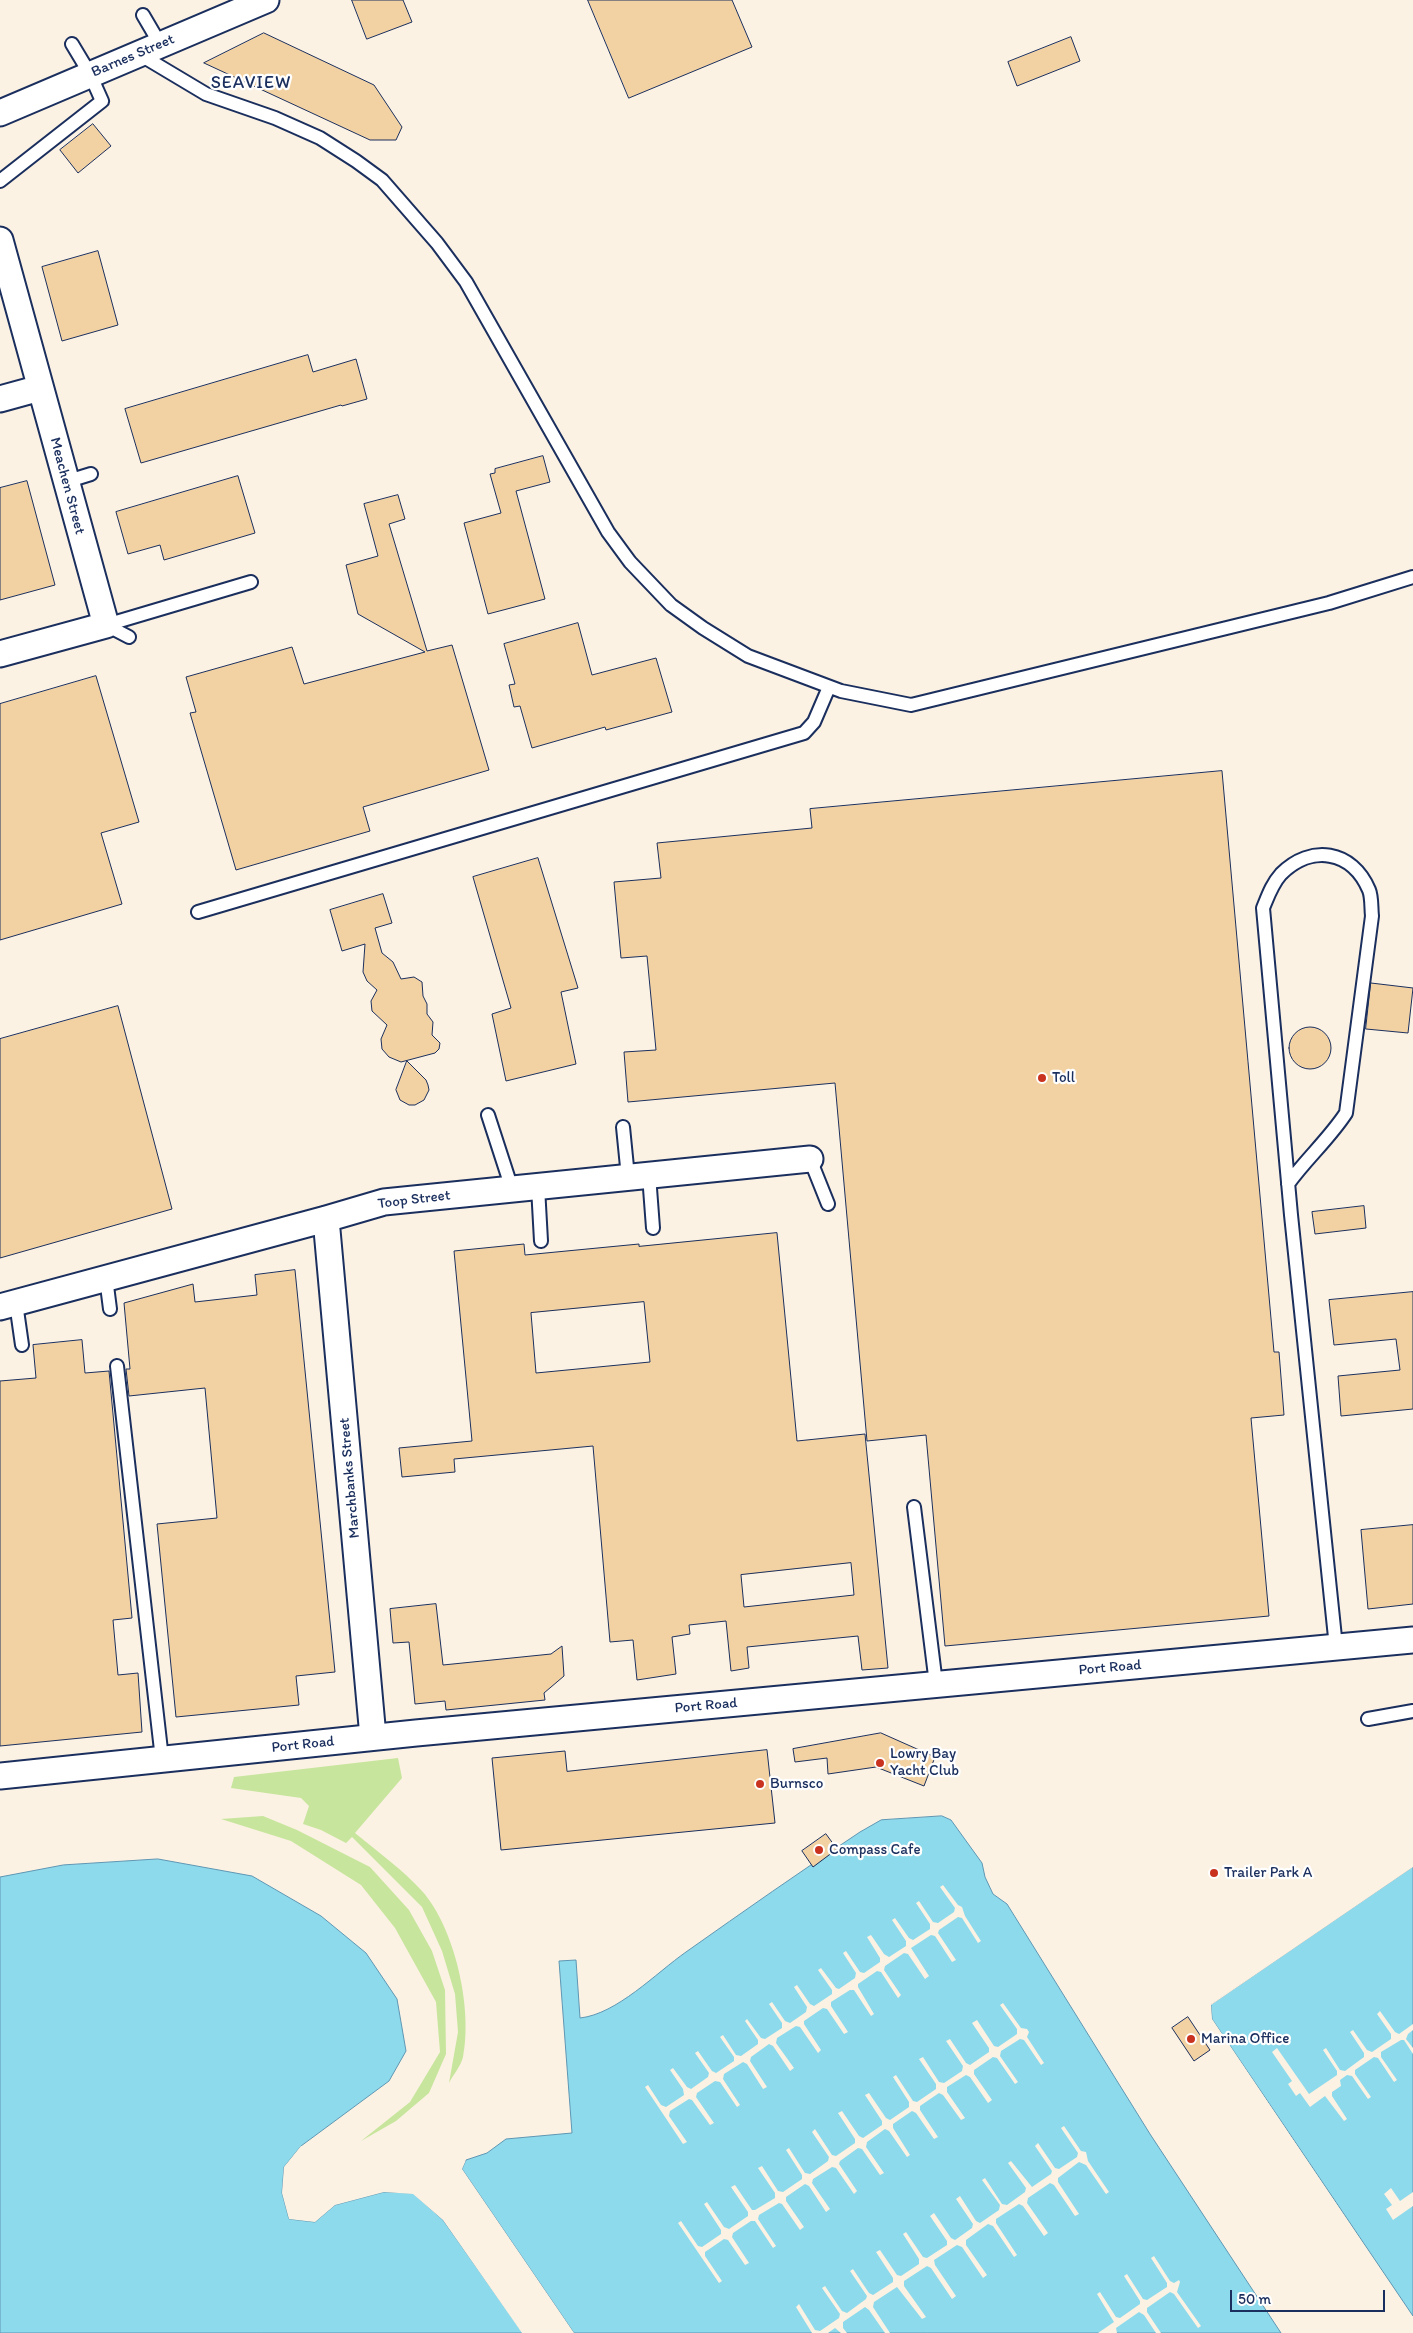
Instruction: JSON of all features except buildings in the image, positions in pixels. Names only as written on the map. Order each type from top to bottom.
[{"type":"street","name":"Barnes Street","points":[[0,113],[266,0]]},
{"type":"street","name":"Meachen Street","points":[[0,240],[65,482],[106,625]]},
{"type":"street","points":[[0,399],[40,388]]},
{"type":"street","points":[[0,654],[106,625]]},
{"type":"street","name":"Toop Street","points":[[8,1305],[384,1202],[810,1159]]},
{"type":"street","name":"Marchbanks Street","points":[[326,1219],[373,1737]]},
{"type":"street","name":"Port Road","points":[[0,1776],[373,1737],[1413,1640]]},
{"type":"lane","points":[[143,14],[150,49],[206,94],[276,118],[320,138],[382,180],[437,243],[466,282],[590,503],[630,562],[671,604],[710,633],[748,656],[841,691],[911,705],[1329,603],[1413,577]]},
{"type":"lane","points":[[0,181],[102,101],[90,74],[72,44]]},
{"type":"lane","points":[[65,482],[91,474]]},
{"type":"lane","points":[[106,625],[251,582]]},
{"type":"lane","points":[[106,625],[129,637]]},
{"type":"lane","points":[[198,912],[804,733],[814,722],[829,687]]},
{"type":"lane","points":[[1288,1184],[1314,1152],[1331,1135],[1346,1113],[1372,916],[1370,892],[1361,875],[1348,861],[1328,854],[1306,858],[1281,874],[1271,888],[1262,908],[1288,1184],[1291,1215],[1336,1647]]},
{"type":"lane","points":[[488,1115],[512,1189]]},
{"type":"lane","points":[[623,1127],[653,1228]]},
{"type":"lane","points":[[810,1159],[828,1204]]},
{"type":"lane","points":[[538,1187],[541,1241]]},
{"type":"lane","points":[[106,1278],[110,1308]]},
{"type":"lane","points":[[8,1305],[22,1346]]},
{"type":"lane","points":[[116,1366],[162,1759]]},
{"type":"lane","points":[[914,1507],[936,1684]]},
{"type":"lane","points":[[1368,1719],[1413,1711]]},
{"type":"green space","points":[[398,1758],[402,1778],[355,1833],[398,1868],[422,1891],[434,1907],[452,1947],[463,1993],[465,2038],[462,2060],[449,2083],[458,2032],[455,1994],[442,1951],[422,1907],[352,1837],[346,1843],[321,1830],[303,1824],[309,1806],[301,1798],[231,1788],[234,1777]]},
{"type":"green space","points":[[263,1816],[297,1830],[370,1867],[409,1910],[432,1951],[445,1990],[446,2054],[429,2093],[396,2121],[361,2141],[410,2102],[440,2052],[436,2002],[395,1928],[361,1885],[291,1841],[221,1819]]},
{"type":"water","points":[[942,1816],[951,1820],[982,1863],[985,1877],[993,1894],[1007,1904],[1150,2134],[1281,2333],[574,2333],[462,2169],[466,2160],[487,2153],[506,2139],[572,2133],[559,1961],[576,1960],[580,2018],[594,2015],[622,2001],[686,1952],[860,1832],[881,1820]]},
{"type":"water","points":[[158,1859],[252,1876],[321,1916],[366,1953],[397,1999],[406,2051],[389,2081],[301,2146],[284,2167],[282,2193],[289,2219],[315,2222],[335,2205],[384,2192],[413,2193],[443,2220],[523,2333],[0,2333],[0,1877],[63,1865]]},
{"type":"water","points":[[1413,1867],[1413,2316],[1212,2019],[1211,2005]]},
{"type":"pier","points":[[1413,1864],[1413,1867],[1211,2005],[1212,2019],[1413,2318],[1210,2021],[1209,2005]]},
{"type":"pier","points":[[943,1885],[958,1905],[962,1907],[965,1916],[981,1941],[978,1943],[962,1918],[958,1917],[939,1930],[938,1933],[956,1960],[952,1962],[935,1936],[931,1935],[911,1948],[929,1976],[925,1979],[908,1954],[904,1953],[885,1966],[884,1970],[901,1995],[898,1998],[881,1972],[877,1971],[858,1984],[874,2014],[871,2016],[854,1990],[850,1990],[831,2002],[831,2006],[848,2032],[844,2034],[827,2009],[823,2008],[804,2021],[804,2024],[821,2050],[818,2053],[800,2027],[796,2026],[777,2038],[776,2043],[794,2068],[790,2071],[773,2046],[769,2044],[751,2057],[750,2061],[767,2087],[763,2089],[747,2064],[743,2062],[724,2074],[723,2079],[740,2105],[737,2107],[720,2082],[715,2081],[697,2093],[696,2097],[714,2123],[710,2125],[692,2100],[689,2099],[670,2111],[669,2116],[687,2142],[683,2144],[645,2087],[648,2085],[661,2105],[666,2107],[684,2095],[683,2089],[670,2070],[673,2068],[687,2087],[691,2089],[708,2077],[709,2073],[695,2053],[698,2051],[712,2071],[716,2073],[734,2061],[734,2057],[720,2037],[723,2035],[736,2055],[741,2056],[758,2044],[758,2040],[745,2021],[747,2019],[761,2038],[765,2039],[782,2028],[782,2023],[769,2004],[772,2002],[785,2021],[790,2023],[806,2012],[807,2007],[794,1987],[797,1985],[810,2004],[814,2006],[832,1994],[832,1990],[818,1970],[821,1968],[836,1988],[839,1989],[855,1978],[856,1973],[843,1953],[846,1951],[860,1972],[864,1973],[880,1962],[880,1958],[867,1937],[871,1935],[884,1954],[889,1957],[906,1946],[906,1941],[892,1920],[895,1918],[909,1938],[913,1940],[930,1929],[930,1924],[916,1903],[919,1901],[933,1922],[938,1923],[954,1912],[955,1908],[940,1887]]},
{"type":"pier","points":[[1003,2003],[1021,2028],[1027,2029],[1029,2032],[1027,2037],[1044,2063],[1041,2065],[1024,2040],[1020,2039],[1001,2051],[1000,2056],[1018,2082],[1015,2084],[997,2058],[993,2057],[974,2070],[974,2074],[992,2100],[988,2103],[970,2077],[966,2075],[947,2087],[947,2092],[965,2118],[961,2120],[943,2095],[939,2093],[920,2106],[920,2110],[938,2137],[934,2139],[916,2113],[912,2111],[893,2124],[893,2128],[910,2155],[907,2157],[889,2131],[885,2129],[867,2142],[866,2147],[884,2173],[880,2175],[862,2149],[858,2148],[840,2161],[839,2164],[857,2191],[854,2194],[836,2168],[832,2167],[813,2179],[812,2183],[830,2209],[826,2212],[809,2186],[805,2184],[786,2197],[786,2201],[804,2227],[800,2230],[782,2204],[779,2203],[759,2215],[758,2219],[776,2246],[773,2248],[755,2221],[751,2221],[733,2233],[732,2237],[749,2263],[745,2265],[728,2240],[724,2239],[705,2252],[705,2256],[722,2281],[719,2283],[678,2223],[681,2221],[698,2246],[702,2247],[721,2234],[721,2230],[704,2204],[707,2202],[724,2227],[729,2229],[748,2216],[748,2212],[731,2187],[735,2185],[752,2210],[775,2198],[775,2193],[758,2168],[762,2166],[778,2191],[783,2192],[802,2179],[802,2175],[786,2150],[789,2148],[805,2173],[810,2174],[828,2161],[829,2157],[812,2132],[815,2129],[832,2155],[836,2156],[855,2143],[855,2139],[838,2113],[842,2111],[859,2136],[863,2138],[882,2125],[882,2121],[865,2095],[869,2093],[886,2118],[890,2120],[909,2107],[909,2102],[893,2077],[896,2075],[913,2101],[917,2102],[936,2089],[936,2084],[919,2059],[923,2057],[939,2082],[944,2083],[962,2071],[963,2066],[946,2041],[950,2039],[966,2063],[970,2065],[989,2052],[989,2048],[972,2023],[977,2020],[994,2046],[998,2047],[1017,2034],[1017,2029],[1000,2005]]},
{"type":"pier","points":[[1380,2011],[1395,2032],[1399,2034],[1413,2024],[1413,2030],[1406,2039],[1413,2048],[1413,2054],[1404,2040],[1381,2052],[1381,2057],[1397,2080],[1394,2082],[1378,2058],[1374,2057],[1355,2070],[1355,2074],[1371,2097],[1368,2099],[1352,2076],[1347,2075],[1340,2080],[1341,2086],[1332,2092],[1332,2096],[1347,2119],[1344,2121],[1325,2096],[1310,2107],[1300,2093],[1296,2096],[1288,2084],[1292,2081],[1272,2052],[1277,2048],[1309,2094],[1337,2075],[1337,2071],[1323,2050],[1326,2048],[1340,2070],[1345,2071],[1364,2057],[1364,2053],[1350,2032],[1353,2030],[1367,2050],[1372,2052],[1391,2039],[1391,2034],[1377,2014]]},
{"type":"pier","points":[[1064,2126],[1081,2151],[1086,2152],[1088,2161],[1109,2192],[1106,2194],[1086,2165],[1079,2162],[1058,2178],[1058,2182],[1079,2214],[1075,2216],[1054,2185],[1050,2183],[1028,2198],[1027,2203],[1048,2233],[1044,2236],[1023,2206],[1019,2204],[996,2219],[996,2223],[1017,2255],[1014,2257],[993,2226],[988,2224],[966,2240],[966,2245],[987,2275],[983,2278],[962,2247],[957,2245],[934,2260],[935,2265],[956,2296],[952,2299],[931,2268],[927,2266],[904,2281],[904,2286],[926,2317],[922,2319],[897,2287],[874,2302],[873,2307],[890,2333],[885,2333],[865,2307],[843,2322],[843,2328],[847,2333],[841,2333],[835,2328],[828,2333],[812,2333],[796,2307],[799,2304],[815,2330],[820,2331],[839,2318],[840,2314],[822,2288],[825,2286],[842,2311],[847,2313],[866,2299],[867,2296],[850,2271],[853,2269],[869,2293],[873,2295],[893,2282],[893,2278],[876,2252],[880,2250],[897,2275],[901,2276],[919,2264],[919,2259],[903,2234],[906,2232],[923,2257],[927,2258],[947,2245],[947,2241],[930,2216],[934,2213],[951,2238],[955,2240],[972,2228],[973,2224],[956,2199],[960,2196],[976,2221],[980,2223],[999,2210],[1000,2205],[982,2180],[985,2178],[1002,2204],[1007,2205],[1025,2192],[1026,2188],[1008,2163],[1011,2161],[1032,2187],[1051,2174],[1052,2171],[1035,2146],[1038,2143],[1055,2168],[1059,2169],[1077,2157],[1078,2153],[1061,2128]]},
{"type":"pier","points":[[301,2146],[306,2146],[287,2168],[284,2193],[291,2217],[314,2220],[334,2203],[383,2189],[414,2191],[445,2219],[525,2333],[522,2333],[443,2220],[413,2194],[384,2192],[335,2205],[315,2222],[289,2219],[282,2193],[284,2167]]},
{"type":"pier","points":[[466,2160],[462,2169],[574,2333],[571,2333],[460,2171],[461,2164]]},
{"type":"pier","points":[[1391,2188],[1400,2201],[1413,2192],[1413,2206],[1393,2220],[1386,2209],[1392,2205],[1384,2194]]},
{"type":"pier","points":[[1154,2256],[1170,2281],[1174,2283],[1179,2280],[1177,2292],[1201,2326],[1198,2328],[1174,2294],[1170,2292],[1147,2308],[1147,2312],[1161,2333],[1156,2333],[1144,2315],[1139,2312],[1116,2328],[1117,2333],[1098,2333],[1114,2322],[1097,2294],[1100,2292],[1116,2317],[1120,2318],[1140,2304],[1124,2276],[1127,2274],[1143,2299],[1147,2300],[1167,2287],[1167,2283],[1151,2258]]},
{"type":"place","name":"Toll","points":[[1042,1078]]},
{"type":"place","name":"Lowry Bay Yacht Club","points":[[880,1763]]},
{"type":"place","name":"Burnsco","points":[[760,1784]]},
{"type":"place","name":"Compass Cafe","points":[[819,1850]]},
{"type":"place","name":"Trailer Park A","points":[[1214,1873]]},
{"type":"place","name":"Marina Office","points":[[1191,2039]]},
{"type":"district","name":"SEAVIEW","points":[[251,83]]}]
